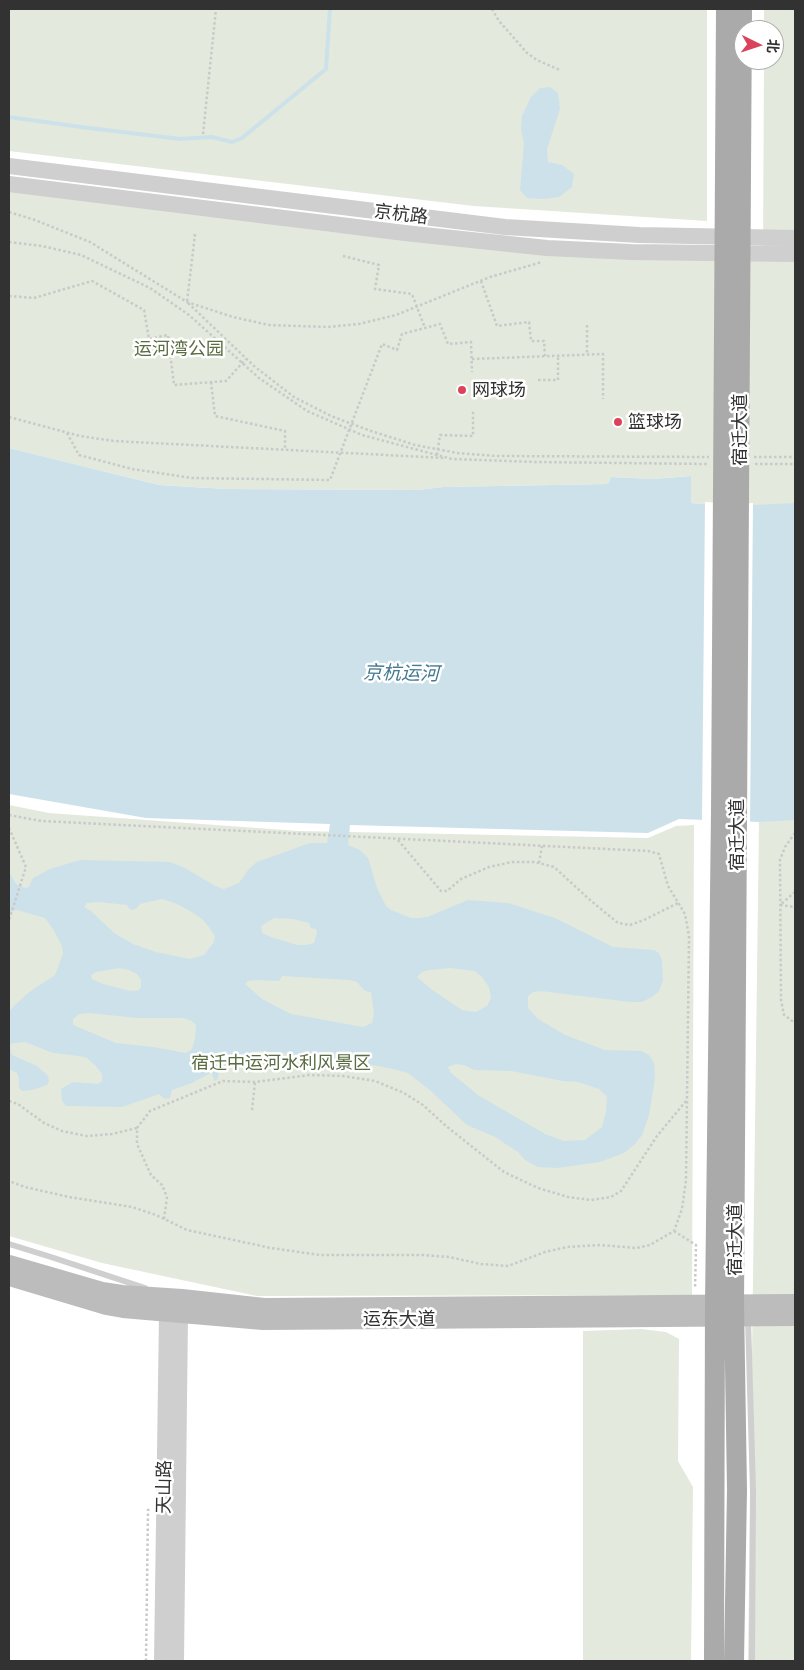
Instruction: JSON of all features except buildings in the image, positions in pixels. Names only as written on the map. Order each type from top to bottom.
[{"type":"main road","name":"宿迁大道","points":[[726,9],[721,812],[724,1310],[737,1490],[734,1661]]},
{"type":"main road","name":"宿迁大道","points":[[714,1661],[724,1310],[742,9]]},
{"type":"main road","name":"运东大道","points":[[9,1264],[173,1309],[263,1320],[724,1310],[795,1304]]},
{"type":"main road","name":"运东大道","points":[[9,1277],[106,1306],[173,1309],[264,1307],[724,1310],[795,1317]]},
{"type":"street","name":"京杭路","points":[[9,166],[505,227],[639,235],[795,238]]},
{"type":"street","name":"京杭路","points":[[9,184],[405,233],[547,248],[631,252],[795,254]]},
{"type":"street","name":"天山路","points":[[162,1661],[173,1309]]},
{"type":"street","name":"天山路","points":[[173,1309],[176,1661]]},
{"type":"lane","points":[[9,1244],[50,1257],[173,1309]]},
{"type":"lane","points":[[724,1310],[753,1491],[752,1661]]},
{"type":"path","points":[[203,134],[216,9]]},
{"type":"path","points":[[492,9],[499,21],[526,53],[560,70]]},
{"type":"path","points":[[9,212],[35,220],[90,242],[187,302],[246,359],[294,396],[331,416],[351,423],[415,445],[457,453],[496,456],[715,457]]},
{"type":"path","points":[[187,302],[195,234]]},
{"type":"path","points":[[9,242],[42,246],[81,255],[150,288],[189,315],[259,378],[306,411],[362,435],[452,459]]},
{"type":"path","points":[[343,256],[379,265],[375,289],[412,294],[425,328]]},
{"type":"path","points":[[187,302],[232,317],[269,325],[328,327],[359,324],[396,315],[481,281],[549,260]]},
{"type":"path","points":[[9,296],[34,298],[92,281],[144,310],[149,338],[168,335],[174,385],[226,381],[246,359]]},
{"type":"path","points":[[481,281],[497,326],[529,322],[531,341],[544,341],[545,356]]},
{"type":"path","points":[[67,433],[79,454],[132,470],[192,478],[330,480],[382,344],[397,350],[402,334],[440,324],[448,344],[471,342],[472,372]]},
{"type":"path","points":[[587,325],[587,355]]},
{"type":"path","points":[[472,359],[603,354],[603,400]]},
{"type":"path","points":[[538,380],[558,380],[558,356]]},
{"type":"path","points":[[210,382],[215,416],[285,431],[285,450]]},
{"type":"path","points":[[437,455],[440,435],[473,436],[473,410]]},
{"type":"path","points":[[9,417],[67,433],[114,441],[452,459],[716,464]]},
{"type":"path","points":[[745,457],[795,457]]},
{"type":"path","points":[[755,464],[795,464]]},
{"type":"path","points":[[9,815],[41,821],[648,851],[659,854],[668,886],[684,914],[689,936],[686,1180],[682,1210],[674,1231],[650,1245],[636,1248],[600,1245],[567,1248],[546,1252],[508,1266],[423,1255],[320,1255],[280,1250],[187,1230],[164,1219],[132,1208],[69,1197],[25,1187],[9,1181]]},
{"type":"path","points":[[9,828],[26,867],[9,920]]},
{"type":"path","points":[[795,833],[785,847],[780,860],[780,1000],[784,1015],[795,1023]]},
{"type":"path","points":[[398,839],[441,891],[447,891],[461,879],[489,867],[512,862],[539,863],[554,867],[618,923],[630,925],[678,903]]},
{"type":"path","points":[[539,863],[542,846]]},
{"type":"path","points":[[780,905],[795,892]]},
{"type":"path","points":[[780,905],[795,907]]},
{"type":"path","points":[[164,1219],[167,1197],[162,1185],[151,1175],[137,1144],[137,1128],[150,1111],[224,1081],[255,1082],[310,1075],[344,1076],[375,1081],[404,1093],[423,1106],[504,1172],[538,1188],[568,1198],[591,1200],[611,1197],[621,1191],[657,1136],[687,1100]]},
{"type":"path","points":[[252,1110],[255,1082]]},
{"type":"path","points":[[9,1101],[18,1104],[44,1123],[62,1131],[87,1136],[112,1134],[137,1128]]},
{"type":"path","points":[[674,1231],[696,1245],[724,1310]]},
{"type":"green space","points":[[9,9],[707,9],[707,221],[474,206],[9,151]]},
{"type":"green space","name":"运河湾公园","points":[[764,9],[795,9],[795,1661],[748,1661],[759,822],[759,505],[734,506],[691,503],[690,476],[653,479],[611,477],[608,484],[443,487],[418,490],[226,489],[159,485],[9,448],[9,188],[331,232],[763,260],[764,70],[784,70],[784,20],[764,20]]},
{"type":"green space","name":"宿迁中运河水利风景区","points":[[9,805],[49,813],[299,831],[648,838],[676,826],[694,825],[692,1295],[257,1296],[102,1263],[9,1236]]},
{"type":"green space","points":[[641,1329],[666,1332],[679,1339],[678,1461],[693,1487],[691,1661],[583,1661],[583,1331]]},
{"type":"water","points":[[550,87],[558,93],[560,109],[547,149],[548,162],[562,165],[574,174],[572,187],[559,197],[527,198],[520,190],[524,143],[521,129],[522,116],[531,97],[540,88]]},
{"type":"water","name":"京杭运河","points":[[9,448],[159,485],[226,489],[418,490],[443,487],[608,484],[611,477],[653,479],[691,476],[691,503],[734,506],[795,503],[795,820],[759,822],[679,819],[648,833],[350,825],[348,845],[360,850],[368,858],[377,888],[386,906],[391,910],[411,918],[419,918],[427,917],[468,900],[508,903],[555,918],[613,947],[654,950],[659,953],[662,960],[663,981],[659,991],[642,1002],[541,991],[533,992],[528,996],[528,1008],[538,1019],[565,1035],[605,1050],[641,1051],[649,1055],[654,1063],[655,1078],[649,1115],[642,1135],[624,1153],[600,1162],[557,1168],[538,1167],[525,1160],[518,1152],[495,1137],[467,1125],[431,1091],[408,1073],[336,1059],[261,1051],[251,1052],[221,1066],[217,1080],[214,1081],[212,1072],[192,1083],[172,1090],[170,1098],[165,1099],[159,1094],[122,1107],[66,1106],[62,1101],[61,1089],[73,1082],[98,1084],[102,1081],[102,1074],[95,1065],[87,1058],[80,1056],[53,1053],[25,1042],[15,1043],[11,1044],[10,1047],[12,1055],[37,1066],[48,1076],[49,1081],[47,1085],[22,1091],[19,1088],[17,1073],[9,1069],[9,1011],[28,993],[55,975],[63,954],[62,946],[45,918],[17,910],[9,912],[9,872],[16,884],[25,888],[29,887],[33,878],[50,869],[80,860],[170,862],[224,889],[239,883],[249,869],[257,862],[310,843],[327,843],[330,824],[146,818],[9,794]],"holes":[[[162,899],[177,904],[202,919],[215,936],[214,942],[204,955],[190,959],[156,952],[133,944],[114,933],[91,911],[84,907],[87,903],[99,902],[127,905],[129,909],[133,910],[140,904]],[[274,918],[293,919],[309,923],[311,928],[316,929],[317,933],[314,943],[306,945],[297,945],[262,933],[261,926]],[[119,968],[129,970],[137,974],[141,980],[141,987],[139,990],[130,991],[103,984],[92,979],[91,975],[96,972]],[[450,968],[475,971],[489,987],[491,998],[487,1006],[476,1012],[462,1010],[417,977],[422,972]],[[282,976],[357,982],[365,991],[371,992],[374,1014],[372,1023],[363,1027],[291,1014],[262,999],[245,984],[248,981],[279,981]],[[89,1013],[137,1018],[183,1018],[192,1021],[196,1025],[195,1039],[192,1049],[186,1053],[116,1043],[73,1025],[73,1019],[79,1014]],[[456,1064],[464,1065],[474,1070],[511,1071],[578,1082],[599,1089],[607,1097],[602,1127],[585,1140],[564,1141],[545,1134],[478,1095],[451,1073],[448,1067]]]},
{"type":"pier","points":[[705,502],[753,503],[750,824],[702,822]]},
{"type":"waterway","points":[[9,117],[180,139],[212,137],[232,142],[242,138],[326,69],[330,9]]},
{"type":"place","name":"网球场","points":[[462,390]]},
{"type":"place","name":"篮球场","points":[[618,422]]}]
